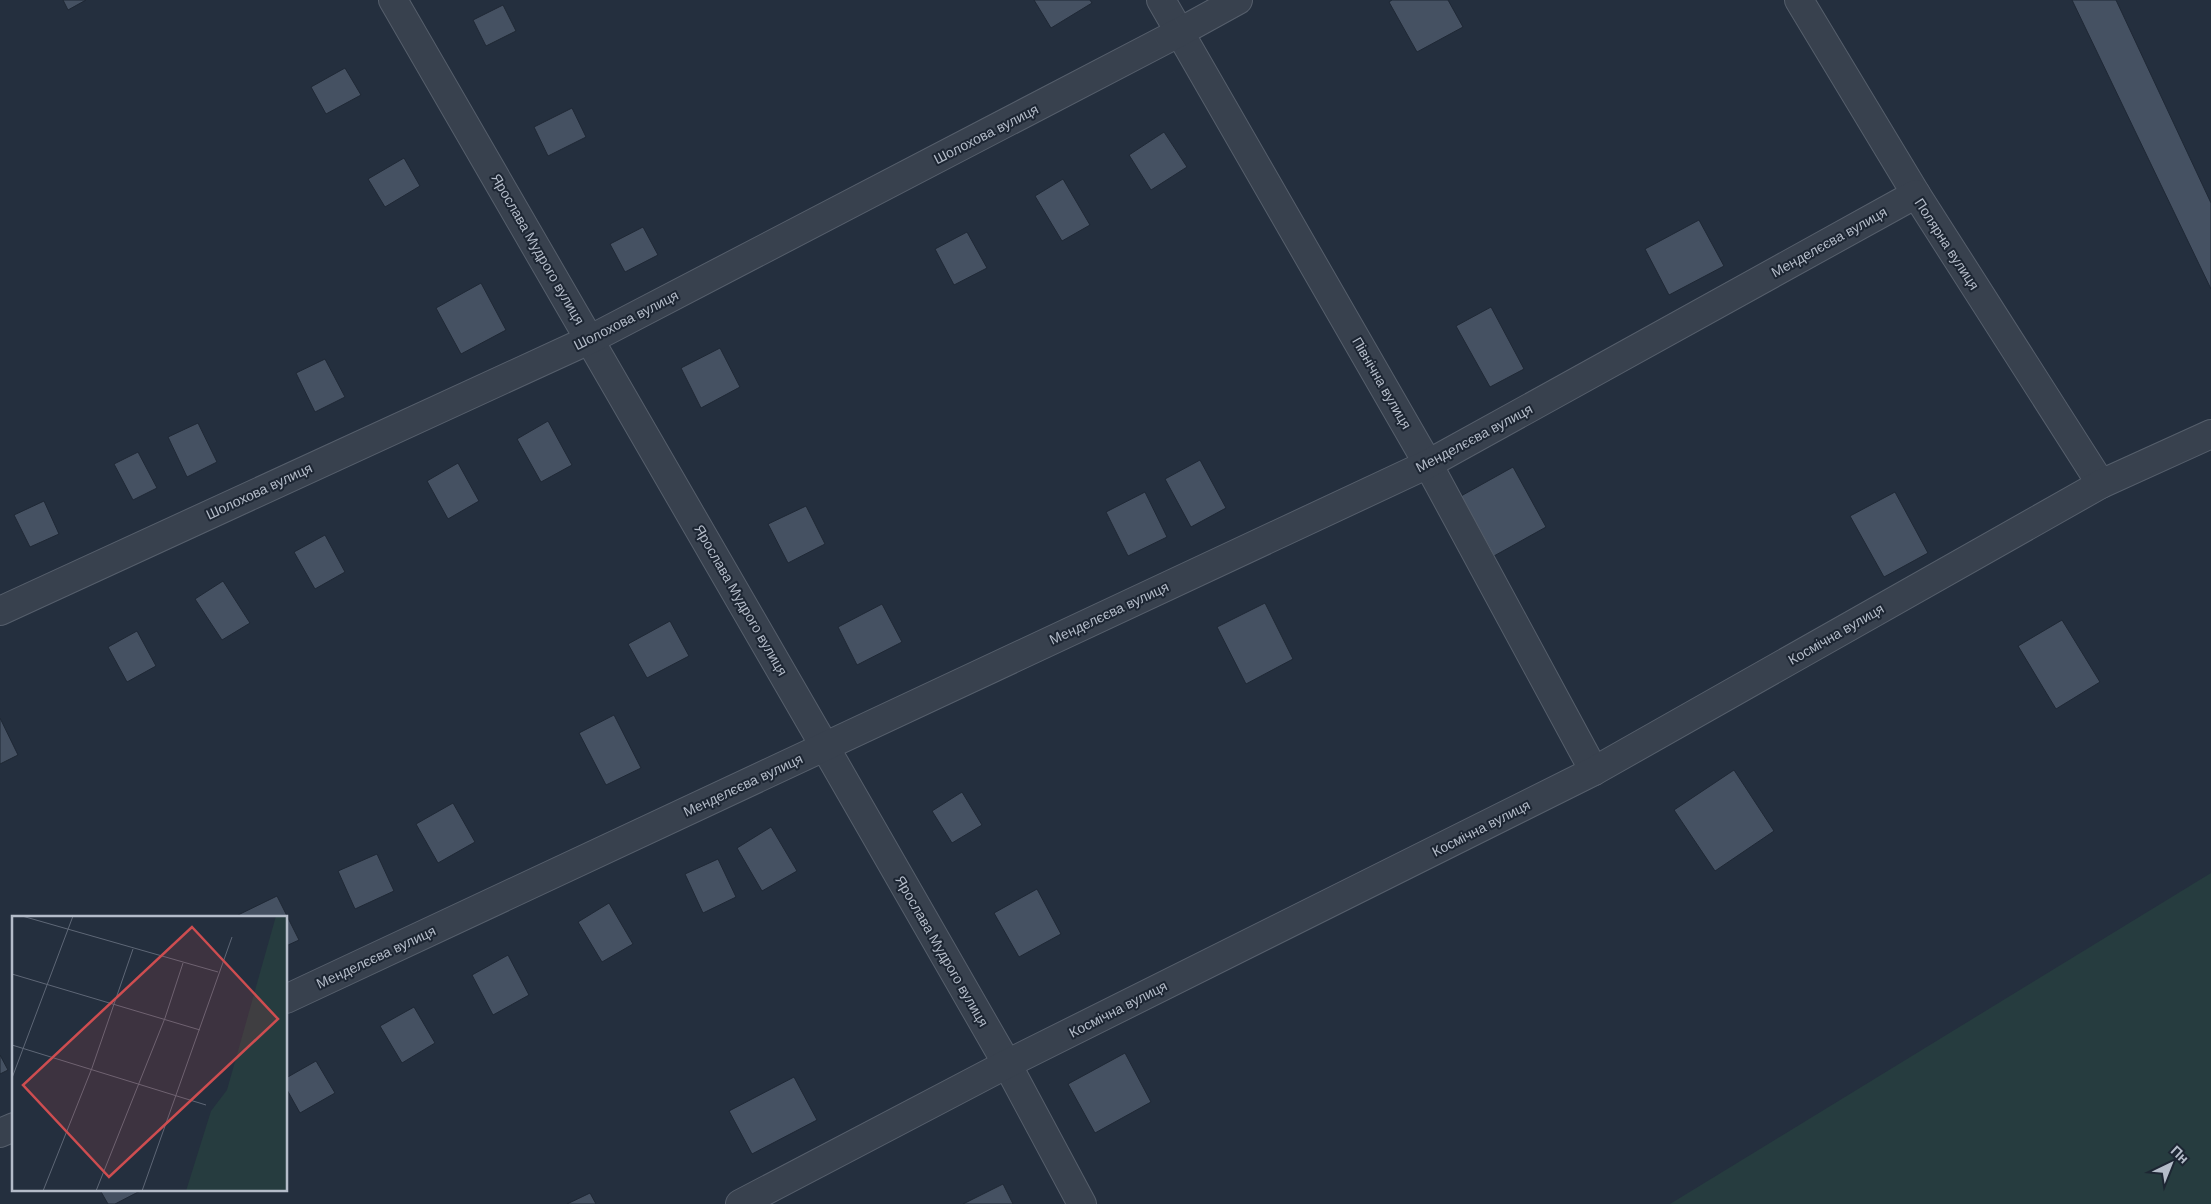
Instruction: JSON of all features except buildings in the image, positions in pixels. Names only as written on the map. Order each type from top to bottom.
[{"type":"street","name":"Ярослава Мудрого вулиця","points":[[393,0],[826,747],[1007,1064],[1082,1204]]},
{"type":"street","name":"Північна вулиця","points":[[1161,0],[1428,464],[1594,771]]},
{"type":"street","name":"Шолохова вулиця","points":[[0,611],[591,339],[1238,0]]},
{"type":"street","name":"Полярна вулиця","points":[[1799,0],[1916,194],[2101,484]]},
{"type":"street","name":"Менделєєва вулиця","points":[[288,998],[1428,464],[1916,194]]},
{"type":"street","name":"Космічна вулиця","points":[[740,1204],[1007,1064],[1594,771],[2101,484],[2211,434]]},
{"type":"street","points":[[0,1133],[12,1128]]},
{"type":"green space","points":[[2211,873],[2211,1204],[1670,1204]]}]
